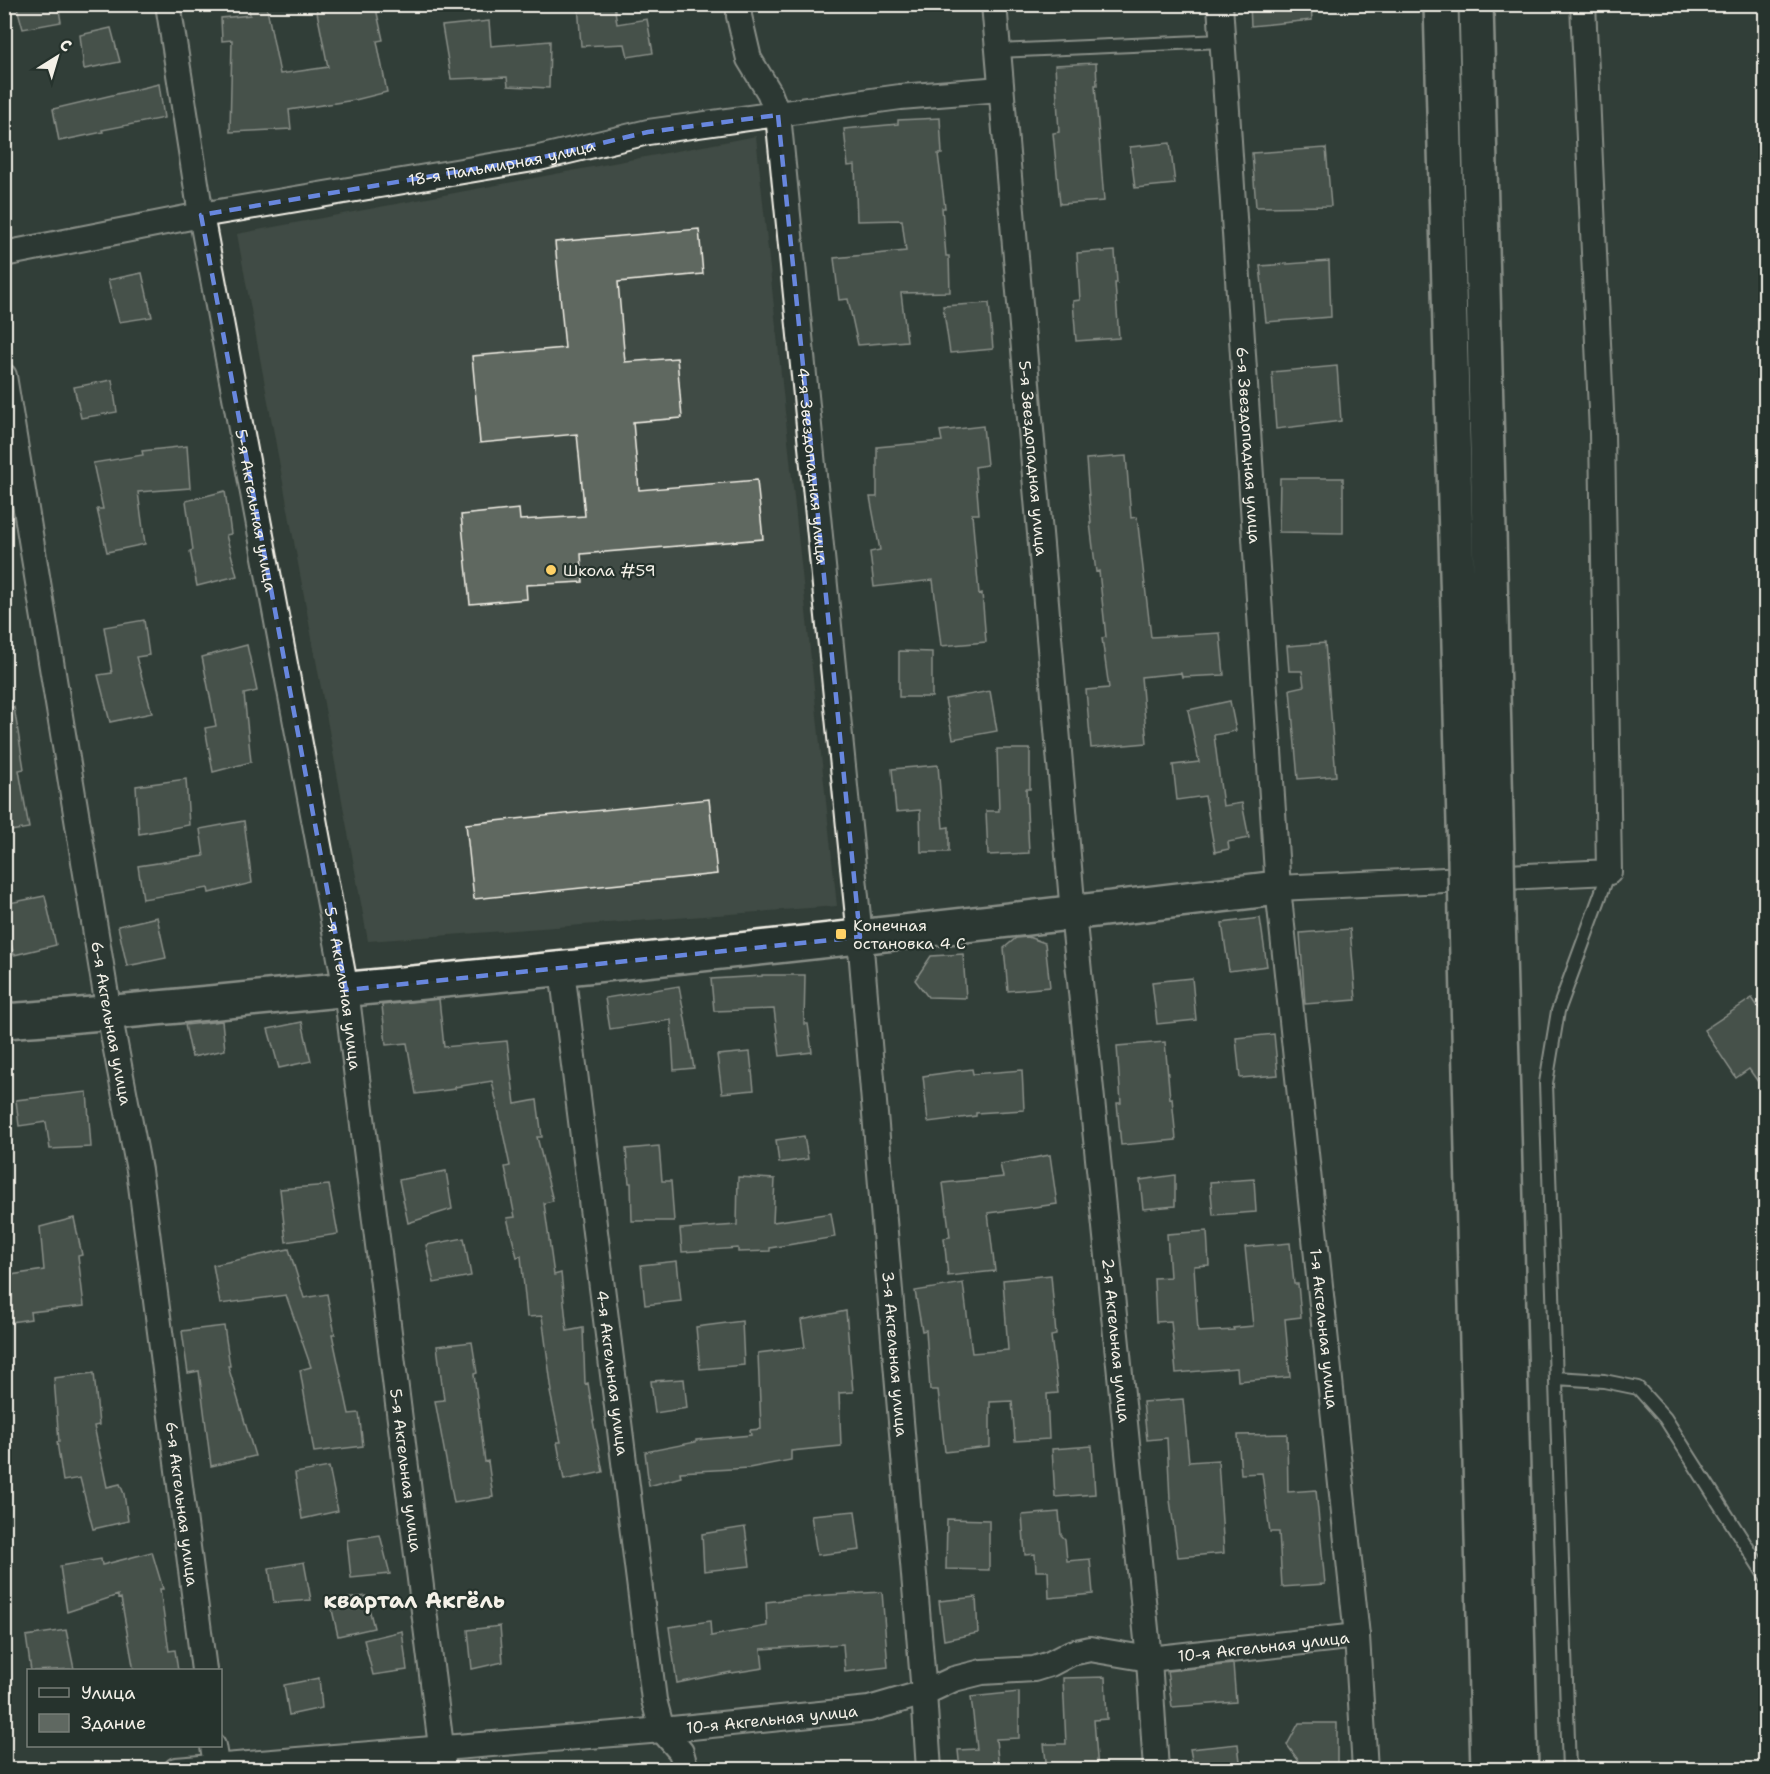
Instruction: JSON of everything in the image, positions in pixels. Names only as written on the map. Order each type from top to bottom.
[{"type":"main road","points":[[1440,4],[1488,1770]]},
{"type":"main road","points":[[1476,4],[1521,1770]]},
{"type":"main road","points":[[4,1021],[562,970],[1278,888]]},
{"type":"street","name":"5-я Акгельная улица","points":[[168,4],[201,215],[346,990],[442,1759]]},
{"type":"street","name":"4-я Звездопадная улица","points":[[740,4],[739,16],[749,59],[769,92],[778,114],[860,937]]},
{"type":"street","name":"5-я Звездопадная улица","points":[[993,4],[1072,913]]},
{"type":"street","name":"6-я Звездопадная улица","points":[[1220,4],[1278,888]]},
{"type":"street","points":[[1278,888],[1609,872],[1602,433],[1584,4]]},
{"type":"street","name":"18-я Пальмирная улица","points":[[4,254],[201,215],[539,158],[648,132],[900,97],[1001,89]]},
{"type":"street","name":"6-я Акгельная улица","points":[[4,376],[109,1013],[139,1170],[204,1669]]},
{"type":"street","name":"1-я Акгельная улица","points":[[1278,888],[1357,1636],[1365,1770]]},
{"type":"street","name":"2-я Акгельная улица","points":[[1072,913],[1149,1659],[1156,1770]]},
{"type":"street","name":"3-я Акгельная улица","points":[[860,937],[929,1770]]},
{"type":"street","name":"4-я Акгельная улица","points":[[562,970],[654,1700],[662,1730],[681,1752],[686,1770]]},
{"type":"street","name":"10-я Акгельная улица","points":[[176,1770],[215,1760],[442,1759],[662,1730],[869,1709],[924,1693],[954,1679],[982,1672],[1034,1669],[1071,1653],[1090,1649],[1149,1659],[1357,1636]]},
{"type":"lane","points":[[998,51],[1222,41]]},
{"type":"lane","points":[[1569,1770],[1545,1083],[1558,1011],[1609,872]]},
{"type":"lane","points":[[1556,1378],[1604,1380],[1638,1388],[1665,1418],[1766,1577]]},
{"type":"highlighted area","points":[[778,115],[860,937],[346,990],[201,215],[539,158],[648,132]]},
{"type":"shaded area","name":"Школа #59","points":[[756,136],[837,906],[368,941],[237,234]]},
{"type":"building","points":[[16,4],[58,4],[61,22],[23,29]]},
{"type":"building","points":[[248,4],[266,4],[280,74],[328,67],[316,7],[336,4],[375,4],[383,40],[377,41],[387,92],[355,100],[289,110],[291,129],[230,132],[232,40],[222,41],[221,18],[250,15]]},
{"type":"building","points":[[578,4],[614,4],[617,24],[647,19],[653,53],[628,57],[625,44],[581,46]]},
{"type":"building","points":[[1250,4],[1311,4],[1312,20],[1251,26]]},
{"type":"building","points":[[489,21],[491,46],[550,41],[549,88],[508,86],[507,77],[451,79],[442,26]]},
{"type":"building","points":[[111,28],[120,62],[84,69],[80,35]]},
{"type":"building","points":[[1096,63],[1097,85],[1095,85],[1104,201],[1060,204],[1053,133],[1059,132],[1055,65]]},
{"type":"building","points":[[159,84],[164,118],[59,141],[53,109]]},
{"type":"building","points":[[940,118],[942,154],[938,154],[945,208],[942,208],[946,256],[949,256],[950,292],[901,293],[907,341],[858,345],[848,299],[839,300],[834,258],[906,251],[902,220],[857,221],[855,165],[848,166],[844,129],[898,124],[898,120]]},
{"type":"building","points":[[1170,143],[1175,184],[1135,188],[1130,147]]},
{"type":"building","points":[[1326,148],[1331,206],[1256,207],[1252,153]]},
{"type":"building","points":[[699,229],[703,274],[618,282],[625,362],[677,358],[682,418],[633,422],[639,490],[757,480],[763,539],[581,554],[583,582],[526,585],[527,599],[470,604],[461,515],[519,509],[520,520],[585,516],[577,434],[480,443],[472,356],[565,348],[555,242]]},
{"type":"building","points":[[1115,251],[1119,338],[1076,341],[1073,301],[1080,300],[1077,253]]},
{"type":"building","points":[[1329,261],[1331,317],[1266,322],[1260,266]]},
{"type":"building","points":[[142,273],[152,317],[119,322],[108,280]]},
{"type":"building","points":[[989,303],[993,349],[950,353],[943,306]]},
{"type":"building","points":[[1337,366],[1341,421],[1276,429],[1272,372]]},
{"type":"building","points":[[112,380],[117,412],[81,418],[74,387]]},
{"type":"building","points":[[983,426],[987,465],[975,467],[979,514],[972,514],[986,642],[941,646],[933,580],[874,587],[870,552],[880,550],[870,497],[877,497],[877,447],[942,441],[940,431]]},
{"type":"building","points":[[187,446],[190,488],[138,492],[145,544],[107,552],[97,509],[103,509],[93,463],[143,455],[142,451]]},
{"type":"building","points":[[1126,456],[1131,518],[1137,517],[1151,637],[1220,633],[1224,675],[1182,677],[1181,673],[1141,677],[1147,743],[1091,748],[1086,690],[1109,688],[1102,638],[1106,637],[1099,571],[1096,572],[1090,523],[1086,459]]},
{"type":"building","points":[[1280,478],[1343,478],[1343,533],[1279,532]]},
{"type":"building","points":[[225,491],[231,534],[226,535],[237,576],[197,586],[190,551],[193,550],[186,501]]},
{"type":"building","points":[[144,620],[149,655],[136,657],[152,713],[110,722],[98,675],[112,673],[104,627]]},
{"type":"building","points":[[1325,643],[1336,776],[1298,779],[1290,689],[1304,686],[1302,671],[1289,671],[1287,646]]},
{"type":"building","points":[[247,645],[257,691],[244,694],[251,762],[213,772],[205,728],[216,726],[202,657]]},
{"type":"building","points":[[899,651],[932,652],[932,697],[899,697]]},
{"type":"building","points":[[990,691],[997,731],[953,739],[945,699]]},
{"type":"building","points":[[1230,701],[1236,731],[1214,735],[1223,806],[1242,803],[1249,838],[1228,842],[1229,849],[1215,852],[1205,796],[1177,800],[1173,765],[1199,762],[1188,710]]},
{"type":"building","points":[[14,707],[24,769],[19,770],[29,828],[4,832],[4,708]]},
{"type":"building","points":[[997,749],[1030,749],[1030,789],[1026,789],[1029,853],[988,855],[986,811],[999,811]]},
{"type":"building","points":[[938,765],[943,828],[949,827],[949,852],[921,852],[920,810],[896,812],[892,769]]},
{"type":"building","points":[[186,779],[189,825],[139,834],[136,786]]},
{"type":"building","points":[[709,799],[717,874],[474,899],[466,824]]},
{"type":"building","points":[[244,821],[252,883],[209,893],[208,888],[143,899],[138,866],[204,856],[200,829]]},
{"type":"building","points":[[45,896],[56,945],[14,955],[4,917],[4,904]]},
{"type":"building","points":[[157,917],[166,958],[127,966],[118,926]]},
{"type":"building","points":[[1260,918],[1267,966],[1229,971],[1222,923]]},
{"type":"building","points":[[1350,929],[1356,1000],[1305,1004],[1300,933]]},
{"type":"building","points":[[1028,937],[1045,943],[1050,987],[1008,991],[1004,948],[1016,938]]},
{"type":"building","points":[[963,954],[966,998],[928,997],[915,980],[931,956]]},
{"type":"building","points":[[762,975],[805,975],[804,1024],[808,1024],[812,1052],[780,1056],[774,1009],[714,1011],[711,979]]},
{"type":"building","points":[[1192,978],[1196,1020],[1157,1024],[1152,982]]},
{"type":"building","points":[[679,986],[694,1068],[674,1070],[671,1020],[610,1029],[605,998]]},
{"type":"building","points":[[1752,998],[1766,1018],[1766,1093],[1749,1069],[1736,1078],[1704,1030]]},
{"type":"building","points":[[439,999],[444,1047],[507,1041],[515,1104],[537,1100],[542,1137],[537,1137],[553,1201],[544,1203],[554,1275],[561,1273],[567,1331],[583,1328],[585,1384],[588,1383],[603,1472],[564,1480],[557,1442],[561,1442],[550,1392],[552,1392],[542,1316],[527,1317],[521,1256],[517,1257],[507,1218],[515,1217],[505,1167],[510,1166],[492,1081],[416,1094],[407,1043],[386,1045],[382,1005]]},
{"type":"building","points":[[222,1021],[225,1050],[192,1057],[185,1025]]},
{"type":"building","points":[[302,1022],[311,1061],[279,1068],[268,1029]]},
{"type":"building","points":[[1274,1034],[1278,1075],[1240,1078],[1236,1038]]},
{"type":"building","points":[[1165,1042],[1176,1140],[1121,1145],[1117,1103],[1121,1103],[1117,1046]]},
{"type":"building","points":[[750,1052],[754,1090],[722,1093],[717,1055]]},
{"type":"building","points":[[972,1069],[973,1074],[1022,1070],[1024,1110],[976,1113],[976,1116],[928,1122],[923,1076]]},
{"type":"building","points":[[87,1092],[91,1147],[50,1149],[46,1122],[19,1126],[16,1100]]},
{"type":"building","points":[[804,1136],[808,1159],[779,1163],[776,1140]]},
{"type":"building","points":[[659,1146],[662,1181],[671,1181],[674,1221],[632,1221],[631,1183],[629,1183],[626,1149]]},
{"type":"building","points":[[1050,1155],[1057,1204],[988,1213],[995,1271],[948,1276],[944,1238],[950,1237],[943,1183],[1003,1177],[1000,1164]]},
{"type":"building","points":[[446,1171],[452,1209],[408,1223],[399,1180]]},
{"type":"building","points":[[1175,1175],[1175,1206],[1143,1209],[1140,1180]]},
{"type":"building","points":[[738,1177],[775,1179],[773,1222],[831,1213],[835,1237],[770,1248],[770,1251],[738,1252],[738,1248],[682,1252],[680,1229],[737,1225]]},
{"type":"building","points":[[1254,1179],[1256,1212],[1213,1215],[1210,1182]]},
{"type":"building","points":[[329,1185],[338,1234],[286,1242],[280,1189]]},
{"type":"building","points":[[74,1218],[82,1255],[78,1256],[84,1306],[30,1312],[31,1319],[4,1323],[4,1276],[44,1270],[40,1227]]},
{"type":"building","points":[[1207,1231],[1209,1265],[1194,1266],[1198,1332],[1234,1330],[1233,1328],[1253,1326],[1245,1247],[1290,1243],[1294,1284],[1298,1284],[1301,1317],[1285,1319],[1290,1377],[1238,1381],[1237,1368],[1176,1373],[1171,1321],[1156,1322],[1154,1278],[1170,1277],[1167,1234]]},
{"type":"building","points":[[464,1238],[471,1276],[434,1283],[426,1245]]},
{"type":"building","points":[[289,1249],[304,1298],[327,1294],[335,1334],[332,1334],[349,1414],[359,1413],[363,1446],[314,1452],[300,1370],[311,1367],[286,1295],[220,1304],[213,1265]]},
{"type":"building","points":[[677,1261],[681,1301],[645,1305],[641,1265]]},
{"type":"building","points":[[1051,1275],[1056,1335],[1051,1336],[1058,1393],[1047,1394],[1049,1439],[1015,1441],[1012,1401],[990,1402],[990,1447],[945,1452],[938,1390],[930,1390],[926,1330],[922,1331],[915,1291],[963,1283],[972,1353],[1008,1350],[1003,1280]]},
{"type":"building","points":[[846,1311],[853,1392],[839,1393],[841,1446],[791,1451],[791,1460],[749,1468],[680,1472],[681,1477],[649,1486],[645,1452],[696,1442],[696,1440],[751,1435],[750,1430],[761,1429],[758,1353],[805,1347],[801,1320]]},
{"type":"building","points":[[742,1321],[744,1365],[700,1369],[696,1327]]},
{"type":"building","points":[[224,1326],[230,1366],[228,1366],[255,1456],[211,1466],[199,1371],[188,1373],[182,1331]]},
{"type":"building","points":[[472,1342],[485,1462],[488,1461],[493,1497],[454,1503],[435,1401],[444,1400],[437,1346]]},
{"type":"building","points":[[94,1373],[99,1425],[94,1426],[107,1487],[120,1484],[128,1521],[93,1529],[80,1478],[63,1481],[57,1442],[59,1442],[54,1378]]},
{"type":"building","points":[[684,1379],[687,1408],[655,1413],[651,1381]]},
{"type":"building","points":[[1183,1399],[1189,1462],[1218,1460],[1224,1553],[1178,1557],[1170,1500],[1167,1438],[1147,1440],[1143,1402]]},
{"type":"building","points":[[1287,1434],[1288,1492],[1316,1490],[1325,1584],[1282,1587],[1279,1532],[1270,1532],[1262,1473],[1241,1474],[1238,1435]]},
{"type":"building","points":[[1092,1446],[1095,1494],[1055,1497],[1052,1449]]},
{"type":"building","points":[[329,1467],[338,1511],[302,1519],[295,1473]]},
{"type":"building","points":[[855,1511],[860,1550],[817,1555],[811,1515]]},
{"type":"building","points":[[1059,1512],[1067,1561],[1090,1559],[1093,1594],[1049,1598],[1048,1571],[1036,1571],[1035,1554],[1025,1555],[1022,1515]]},
{"type":"building","points":[[947,1519],[989,1520],[989,1570],[946,1569]]},
{"type":"building","points":[[745,1527],[750,1566],[704,1571],[702,1534]]},
{"type":"building","points":[[380,1535],[390,1574],[351,1578],[347,1540]]},
{"type":"building","points":[[152,1552],[163,1589],[160,1589],[169,1651],[175,1650],[178,1669],[134,1669],[121,1598],[118,1599],[118,1595],[67,1612],[60,1566],[101,1559],[102,1565]]},
{"type":"building","points":[[304,1562],[311,1600],[274,1603],[269,1568]]},
{"type":"building","points":[[882,1592],[888,1667],[845,1672],[843,1644],[761,1649],[763,1668],[677,1683],[669,1627],[710,1621],[711,1636],[767,1626],[766,1602]]},
{"type":"building","points":[[366,1596],[374,1628],[338,1636],[330,1601]]},
{"type":"building","points":[[976,1597],[978,1633],[944,1640],[939,1601]]},
{"type":"building","points":[[500,1626],[503,1662],[472,1669],[468,1630]]},
{"type":"building","points":[[66,1630],[74,1669],[31,1669],[26,1636]]},
{"type":"building","points":[[402,1631],[407,1670],[373,1675],[364,1640]]},
{"type":"building","points":[[1233,1664],[1236,1702],[1172,1707],[1167,1671]]},
{"type":"building","points":[[1105,1677],[1107,1719],[1094,1720],[1098,1770],[1047,1770],[1044,1744],[1066,1744],[1063,1678]]},
{"type":"building","points":[[319,1678],[322,1708],[289,1715],[284,1685]]},
{"type":"building","points":[[1019,1692],[1019,1738],[996,1739],[999,1770],[960,1770],[958,1750],[977,1749],[971,1697]]},
{"type":"building","points":[[1299,1723],[1337,1723],[1337,1768],[1304,1768],[1287,1745]]},
{"type":"building","points":[[1238,1744],[1241,1770],[1194,1770],[1190,1749]]},
{"type":"place","name":"Школа #59","points":[[551,570]]},
{"type":"place","name":"Конечная остановка 4 С","points":[[841,934]]},
{"type":"district","name":"квартал Акгёль","points":[[414,1600]]}]
